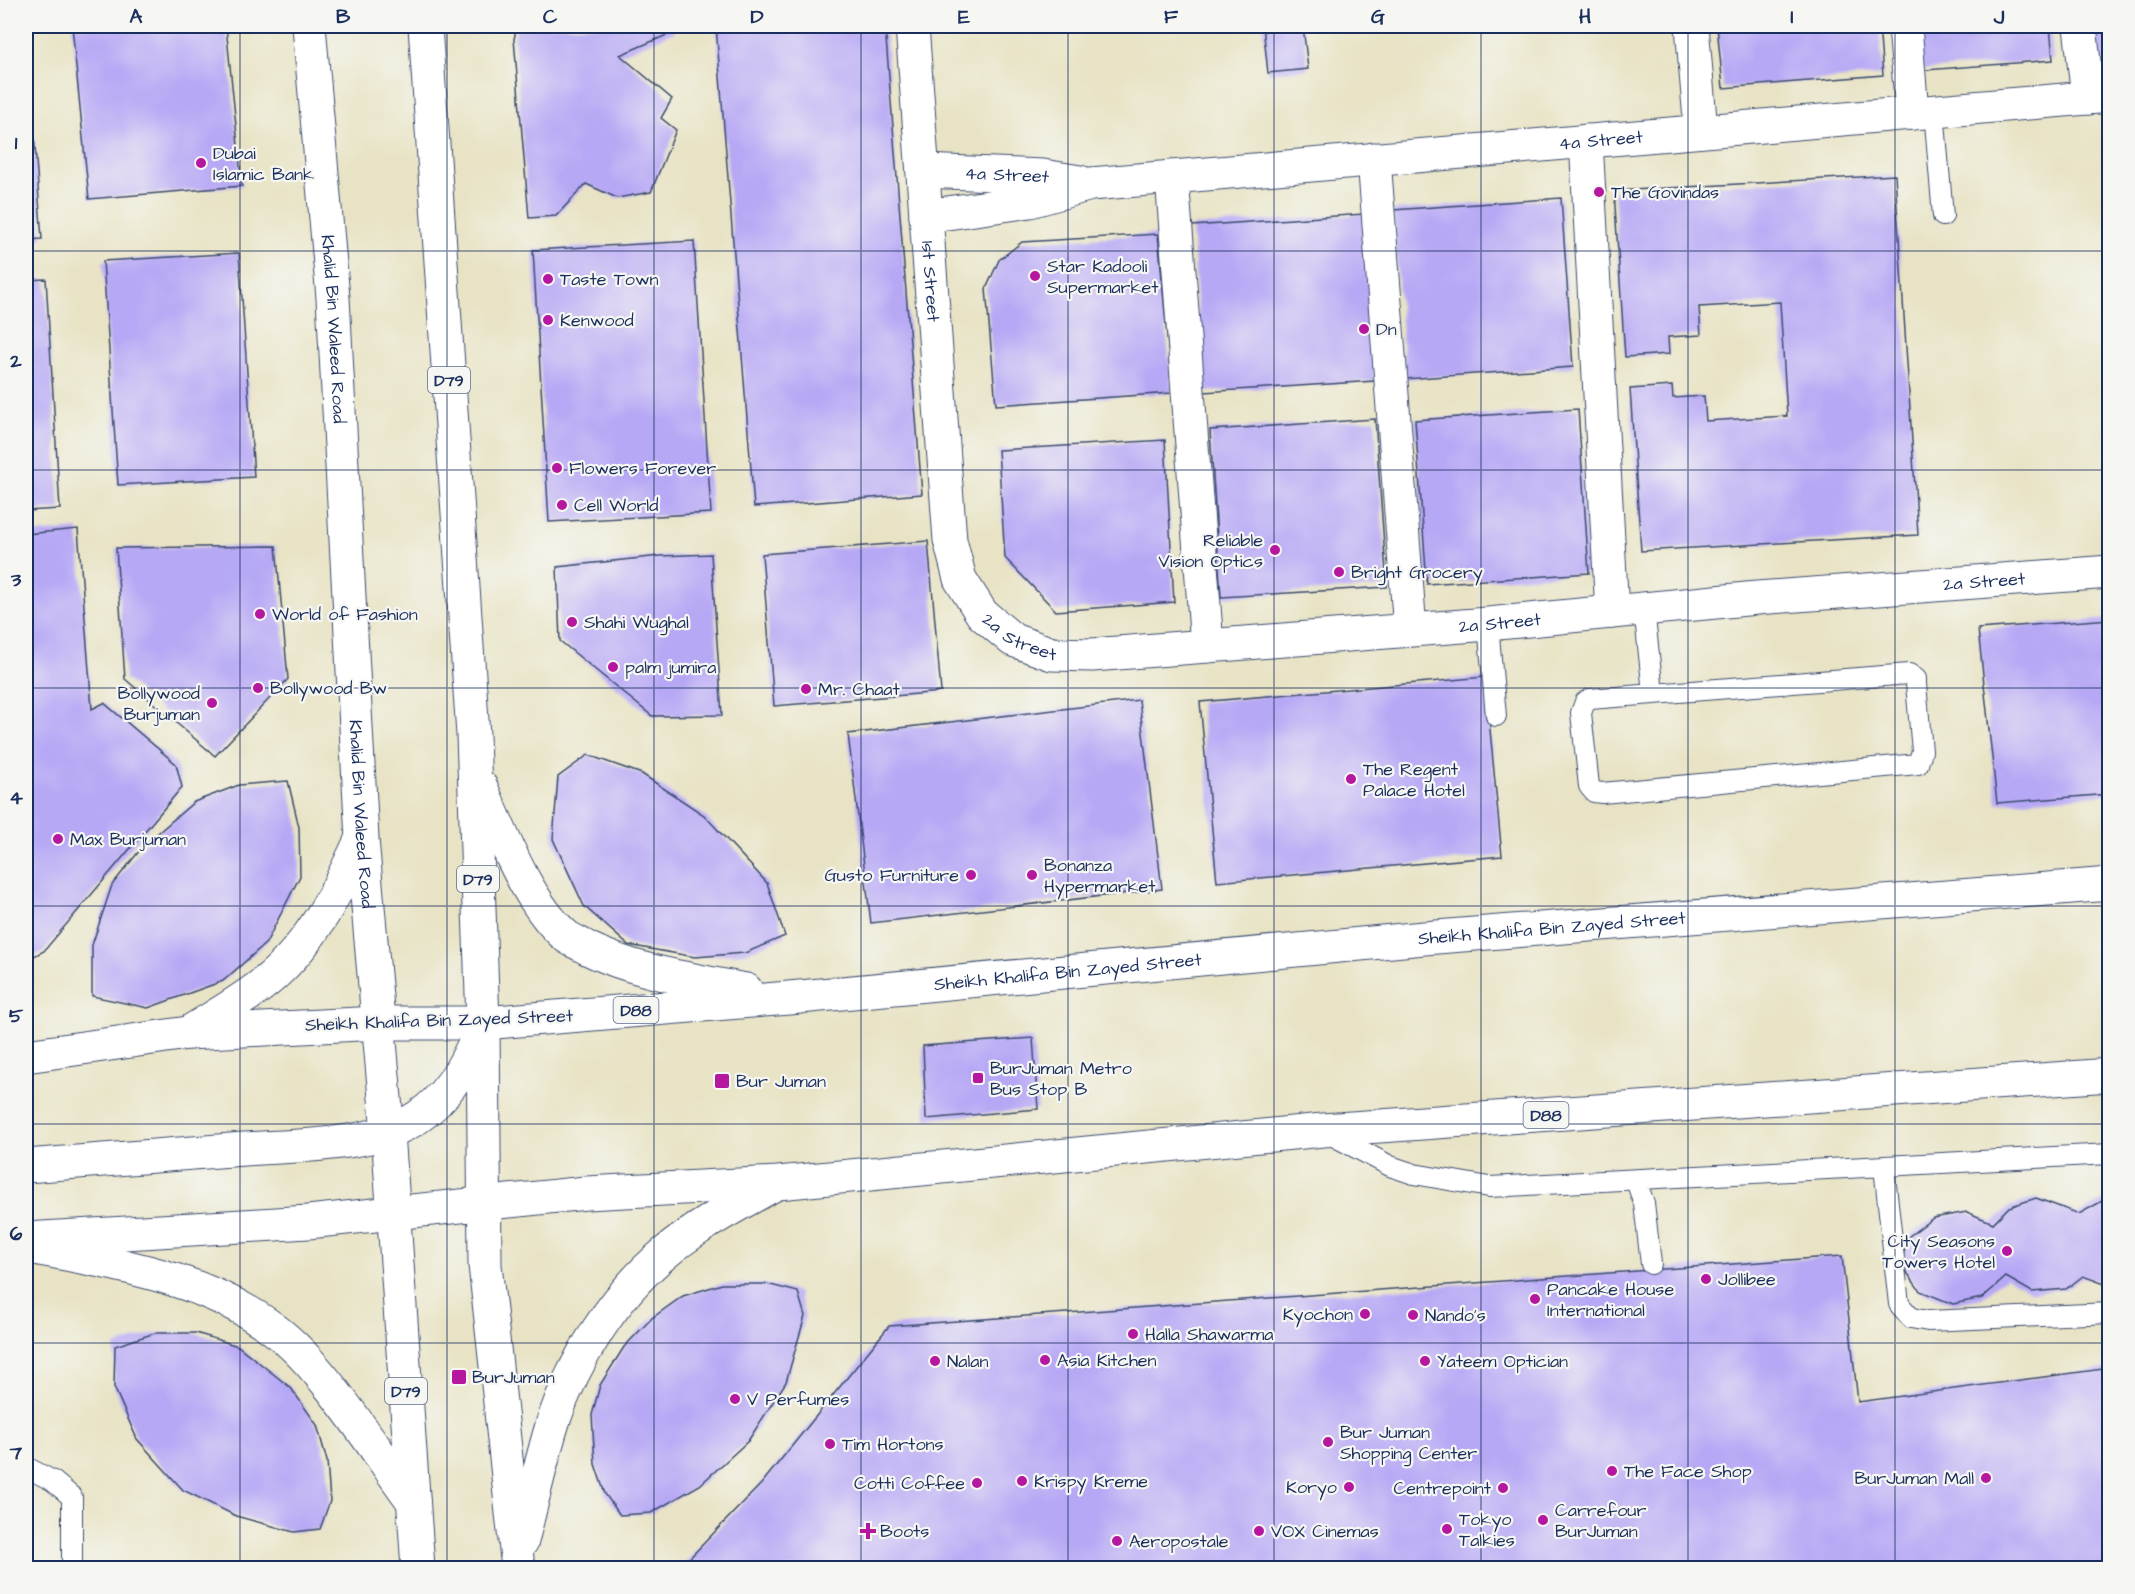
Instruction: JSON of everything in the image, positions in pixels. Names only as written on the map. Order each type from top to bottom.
[{"type":"main road","name":"Khalid Bin Waleed Road","points":[[309,26],[333,298],[362,838],[388,1132],[418,1569]]},
{"type":"main road","name":"D79","points":[[425,26],[474,772],[483,1023],[485,1265],[518,1564]]},
{"type":"main road","name":"1st Street","points":[[912,26],[950,540]]},
{"type":"main road","points":[[1692,26],[1701,131]]},
{"type":"main road","points":[[1905,26],[1923,112]]},
{"type":"main road","points":[[2080,26],[2099,97]]},
{"type":"main road","name":"4a Street","points":[[926,216],[1030,201],[1091,184],[2099,97]]},
{"type":"main road","points":[[1586,141],[1612,612]]},
{"type":"main road","points":[[1374,159],[1410,630]]},
{"type":"main road","name":"4a Street","points":[[923,171],[1043,177],[1091,184]]},
{"type":"main road","points":[[1172,177],[1207,646]]},
{"type":"main road","name":"2a Street","points":[[950,540],[960,579],[982,614],[1013,640],[1052,654],[1092,655],[2109,572]]},
{"type":"main road","points":[[474,772],[522,876],[547,914],[567,937],[610,959],[647,971],[789,998]]},
{"type":"main road","points":[[188,1033],[268,980],[298,951],[319,923],[338,891],[362,838]]},
{"type":"main road","name":"Sheikh Khalifa Bin Zayed Street","points":[[26,1056],[188,1033],[378,1023],[483,1023],[789,998],[1424,938],[2109,884]]},
{"type":"main road","points":[[26,1166],[326,1142],[388,1132],[419,1116],[446,1092],[467,1062],[483,1023]]},
{"type":"main road","name":"D88","points":[[26,1239],[319,1221],[586,1193],[778,1183],[1323,1130],[2109,1075]]},
{"type":"main road","points":[[518,1564],[554,1422],[575,1370],[600,1327],[630,1287],[665,1253],[712,1220],[778,1183]]},
{"type":"main road","points":[[26,1246],[166,1275],[228,1301],[276,1331],[324,1381],[413,1501]]},
{"type":"lane","points":[[1923,112],[1943,216]]},
{"type":"lane","points":[[1644,609],[1653,693]]},
{"type":"lane","points":[[1488,624],[1496,716]]},
{"type":"lane","points":[[1909,674],[1916,679],[1922,756],[1918,764],[1913,766],[1594,792],[1589,786],[1581,713],[1585,702],[1596,697],[1653,693],[1909,674]]},
{"type":"lane","points":[[1323,1130],[1390,1166],[1464,1185],[1506,1187],[2109,1154]]},
{"type":"lane","points":[[1884,1167],[1899,1304],[1911,1318],[1928,1321],[2109,1313]]},
{"type":"lane","points":[[1636,1181],[1644,1203],[1651,1264]]},
{"type":"lane","points":[[26,1467],[53,1481],[72,1497],[72,1569]]},
{"type":"building","points":[[72,26],[226,26],[242,186],[89,199]]},
{"type":"building","points":[[517,26],[674,26],[674,32],[620,55],[672,99],[661,118],[676,130],[651,192],[617,198],[586,184],[556,216],[529,218],[514,39]]},
{"type":"building","points":[[716,26],[885,26],[922,494],[754,507]]},
{"type":"building","points":[[1263,26],[1303,26],[1308,69],[1268,73]]},
{"type":"building","points":[[1717,26],[1879,26],[1883,75],[1723,88]]},
{"type":"building","points":[[1909,26],[2050,26],[2053,60],[1913,71]]},
{"type":"building","points":[[2091,26],[2110,26],[2110,60],[2095,62]]},
{"type":"building","points":[[26,28],[42,239],[26,240]]},
{"type":"building","points":[[1895,175],[1918,535],[1641,551],[1630,389],[1672,386],[1673,398],[1704,396],[1706,421],[1787,416],[1780,302],[1699,307],[1701,335],[1668,337],[1669,354],[1625,357],[1614,191]]},
{"type":"building","points":[[1561,198],[1573,367],[1405,379],[1393,210]]},
{"type":"building","points":[[1364,214],[1375,381],[1203,392],[1192,226]]},
{"type":"building","points":[[1158,234],[1172,393],[996,405],[986,289],[999,260],[1022,242]]},
{"type":"building","points":[[694,241],[711,513],[549,522],[533,250]]},
{"type":"building","points":[[239,253],[254,477],[118,485],[103,261]]},
{"type":"building","points":[[46,279],[60,509],[26,511],[26,280]]},
{"type":"building","points":[[1578,409],[1589,573],[1427,584],[1415,420]]},
{"type":"building","points":[[1375,419],[1387,587],[1221,597],[1210,430]]},
{"type":"building","points":[[1165,440],[1174,602],[1056,611],[1005,558],[998,450]]},
{"type":"building","points":[[78,529],[92,709],[104,703],[176,764],[182,787],[44,951],[26,960],[26,534]]},
{"type":"building","points":[[928,541],[941,692],[774,706],[762,554]]},
{"type":"building","points":[[276,546],[288,679],[215,756],[125,679],[116,548]]},
{"type":"building","points":[[711,554],[722,715],[652,716],[560,641],[557,567],[660,556]]},
{"type":"building","points":[[2110,619],[2110,794],[1997,803],[1978,629]]},
{"type":"building","name":"The Regent Palace Hotel","points":[[1485,677],[1502,856],[1217,882],[1200,702]]},
{"type":"building","points":[[1139,700],[1162,889],[871,923],[848,734]]},
{"type":"building","points":[[588,755],[642,774],[704,815],[767,883],[785,936],[745,953],[695,957],[628,945],[584,906],[553,839],[558,777]]},
{"type":"building","points":[[288,781],[299,827],[300,876],[266,943],[223,981],[148,1008],[92,996],[92,945],[112,885],[144,845],[194,802],[239,785]]},
{"type":"building","points":[[1033,1038],[1038,1109],[926,1119],[923,1046]]},
{"type":"building","name":"City Seasons Towers Hotel","points":[[2036,1198],[2079,1214],[2104,1200],[2110,1200],[2110,1286],[2083,1276],[2066,1289],[2032,1292],[2006,1277],[1982,1298],[1953,1304],[1920,1291],[1901,1264],[1908,1237],[1933,1218],[1967,1212],[1993,1223],[2009,1207]]},
{"type":"building","name":"Bur Juman Shopping Center","points":[[1842,1256],[1858,1402],[2110,1368],[2110,1568],[680,1568],[762,1483],[889,1326]]},
{"type":"building","points":[[722,1284],[767,1284],[798,1292],[805,1316],[786,1382],[748,1441],[700,1485],[651,1513],[620,1515],[605,1494],[595,1464],[592,1415],[600,1385],[624,1347],[652,1318],[683,1296]]},
{"type":"building","points":[[155,1333],[196,1333],[238,1346],[291,1388],[317,1425],[327,1461],[330,1501],[320,1529],[294,1532],[236,1516],[183,1490],[137,1439],[114,1387],[115,1346]]},
{"type":"place","name":"Dubai Islamic Bank","points":[[201,163]]},
{"type":"place","name":"The Govindas","points":[[1599,192]]},
{"type":"place","name":"Star Kadooli Supermarket","points":[[1035,276]]},
{"type":"place","name":"Taste Town","points":[[548,279]]},
{"type":"place","name":"Kenwood","points":[[548,320]]},
{"type":"place","name":"Dn","points":[[1364,329]]},
{"type":"place","name":"Flowers Forever","points":[[557,468]]},
{"type":"place","name":"Cell World","points":[[562,505]]},
{"type":"place","name":"Reliable Vision Optics","points":[[1275,550]]},
{"type":"place","name":"Bright Grocery","points":[[1339,572]]},
{"type":"place","name":"World of Fashion","points":[[260,614]]},
{"type":"place","name":"Shahi Wughal","points":[[572,622]]},
{"type":"place","name":"palm jumira","points":[[613,667]]},
{"type":"place","name":"Bollywood Bw","points":[[258,688]]},
{"type":"place","name":"Mr. Chaat","points":[[806,689]]},
{"type":"place","name":"Bollywood Burjuman","points":[[212,703]]},
{"type":"place","name":"The Regent Palace Hotel","points":[[1351,779]]},
{"type":"place","name":"Max Burjuman","points":[[58,839]]},
{"type":"place","name":"Gusto Furniture","points":[[971,875]]},
{"type":"place","name":"Bonanza Hypermarket","points":[[1032,875]]},
{"type":"place","name":"BurJuman Metro Bus Stop B","points":[[978,1078]]},
{"type":"place","name":"Bur Juman","points":[[722,1081]]},
{"type":"place","name":"City Seasons Towers Hotel","points":[[2007,1251]]},
{"type":"place","name":"Jollibee","points":[[1706,1279]]},
{"type":"place","name":"Pancake House International","points":[[1535,1299]]},
{"type":"place","name":"Kyochon","points":[[1365,1314]]},
{"type":"place","name":"Nando's","points":[[1413,1315]]},
{"type":"place","name":"Halla Shawarma","points":[[1133,1334]]},
{"type":"place","name":"Asia Kitchen","points":[[1045,1360]]},
{"type":"place","name":"Nalan","points":[[935,1361]]},
{"type":"place","name":"Yateem Optician","points":[[1425,1361]]},
{"type":"place","name":"BurJuman","points":[[459,1377]]},
{"type":"place","name":"V Perfumes","points":[[735,1399]]},
{"type":"place","name":"Bur Juman Shopping Center","points":[[1328,1442]]},
{"type":"place","name":"Tim Hortons","points":[[830,1444]]},
{"type":"place","name":"The Face Shop","points":[[1612,1471]]},
{"type":"place","name":"BurJuman Mall","points":[[1986,1478]]},
{"type":"place","name":"Krispy Kreme","points":[[1022,1481]]},
{"type":"place","name":"Cotti Coffee","points":[[977,1483]]},
{"type":"place","name":"Koryo","points":[[1349,1487]]},
{"type":"place","name":"Centrepoint","points":[[1503,1488]]},
{"type":"place","name":"Carrefour BurJuman","points":[[1543,1520]]},
{"type":"place","name":"Tokyo Talkies","points":[[1447,1529]]},
{"type":"place","name":"Boots","points":[[868,1531]]},
{"type":"place","name":"VOX Cinemas","points":[[1259,1531]]},
{"type":"place","name":"Aeropostale","points":[[1117,1541]]}]
